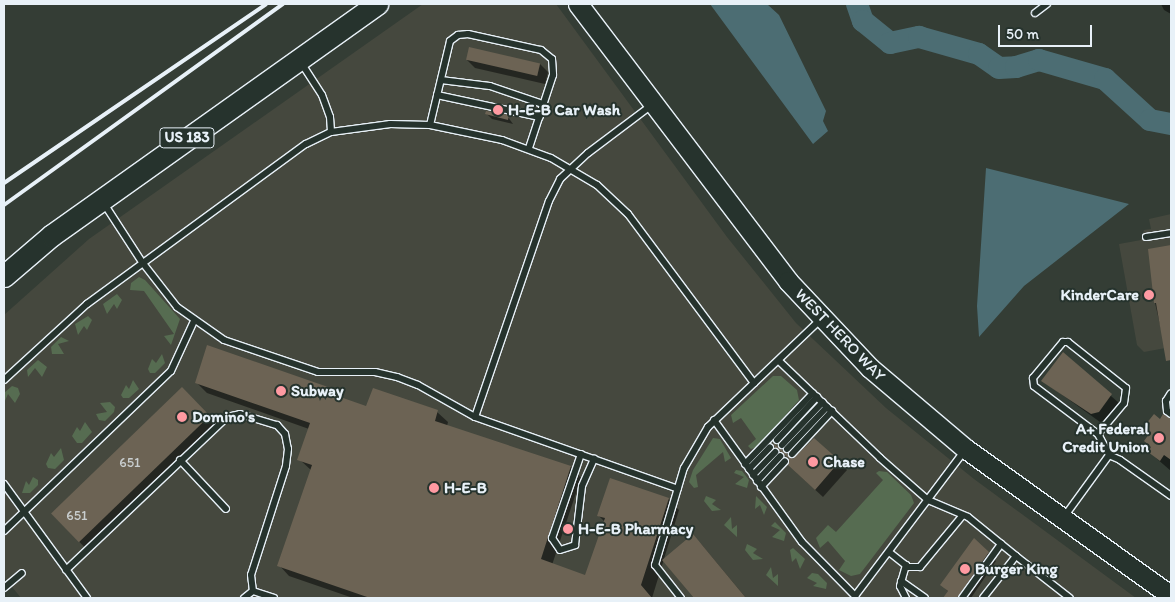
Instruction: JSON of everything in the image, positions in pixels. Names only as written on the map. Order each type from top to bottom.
[{"type":"main road","name":"US 183","points":[[4,276],[101,200],[377,4]]},
{"type":"main road","name":"WEST HERO WAY","points":[[578,4],[735,214],[821,319],[870,368],[966,449],[1171,596]]},
{"type":"lane","points":[[1035,13],[1047,4]]},
{"type":"lane","points":[[430,125],[450,42],[458,35],[468,34],[541,50],[552,59],[553,75],[529,148]]},
{"type":"lane","points":[[299,59],[322,95],[330,117],[331,132]]},
{"type":"lane","points":[[441,80],[490,86],[543,104]]},
{"type":"lane","points":[[437,95],[540,117]]},
{"type":"lane","points":[[475,417],[549,201],[571,168],[653,105]]},
{"type":"lane","points":[[4,380],[63,323],[142,262],[306,144],[331,132],[390,124],[430,125],[482,134],[529,148],[571,168],[596,185],[628,214],[754,383]]},
{"type":"lane","points":[[101,200],[142,262],[177,307],[194,321],[224,340],[310,370],[375,372],[397,377],[418,385],[475,417],[678,489]]},
{"type":"lane","points":[[1146,237],[1171,233]]},
{"type":"lane","points":[[681,598],[655,565],[688,460],[714,420],[779,361],[821,319]]},
{"type":"lane","points":[[4,531],[171,371],[194,321]]},
{"type":"lane","points":[[1098,434],[1124,404],[1126,388],[1068,342],[1062,342],[1032,382],[1098,434],[1109,455],[1171,496]]},
{"type":"lane","points":[[779,361],[928,500],[963,515],[1070,598]]},
{"type":"lane","points":[[784,447],[815,395]]},
{"type":"lane","points":[[753,475],[815,395]]},
{"type":"lane","points":[[1170,399],[1167,411],[1171,414]]},
{"type":"lane","points":[[784,447],[827,407]]},
{"type":"lane","points":[[784,447],[827,407]]},
{"type":"lane","points":[[66,570],[227,417],[240,414],[278,425],[285,434],[288,449],[286,466],[251,575],[253,591]]},
{"type":"lane","points":[[714,420],[802,542],[855,598],[966,449]]},
{"type":"lane","points":[[581,454],[552,538],[560,550],[568,550],[575,545],[582,486],[594,459]]},
{"type":"lane","points":[[753,475],[778,454],[753,475]]},
{"type":"lane","points":[[1062,519],[1109,455]]},
{"type":"lane","points":[[180,460],[226,509]]},
{"type":"lane","points":[[4,484],[87,598]]},
{"type":"lane","points":[[889,552],[906,565],[914,568],[925,563],[963,515]]},
{"type":"lane","points":[[962,598],[1001,544]]},
{"type":"lane","points":[[983,598],[1016,556]]},
{"type":"lane","points":[[906,565],[901,581],[901,592],[906,598]]},
{"type":"lane","points":[[4,588],[22,573]]},
{"type":"lane","points":[[901,581],[925,598]]},
{"type":"lane","points":[[244,598],[253,591]]},
{"type":"lane","points":[[253,591],[274,598]]},
{"type":"shaded area","points":[[423,4],[556,4],[727,237],[796,323],[886,408],[974,479],[1136,598],[21,598],[4,577],[4,315],[89,239]]},
{"type":"shaded area","name":"KinderCare","points":[[1171,214],[1171,347],[1144,352],[1137,345],[1119,244],[1141,240],[1144,230],[1151,229],[1149,219]]},
{"type":"green space","points":[[139,277],[145,280],[180,319],[171,345],[164,336],[174,334],[144,291],[130,290],[131,283]]},
{"type":"green space","points":[[117,294],[122,300],[117,309],[114,304],[107,314],[103,304]]},
{"type":"green space","points":[[88,316],[92,320],[87,330],[84,326],[78,335],[75,324]]},
{"type":"green space","points":[[61,337],[69,341],[58,344],[64,354],[52,354],[51,347]]},
{"type":"green space","points":[[162,354],[165,363],[155,373],[150,373],[148,369],[152,359],[156,363]]},
{"type":"green space","points":[[38,360],[47,367],[42,377],[35,368],[28,377],[27,370]]},
{"type":"green space","points":[[773,376],[781,376],[797,390],[799,400],[757,447],[751,449],[748,446],[756,439],[741,418],[733,423],[731,415]]},
{"type":"green space","points":[[133,380],[139,389],[129,398],[123,398],[121,395],[126,385],[129,389]]},
{"type":"green space","points":[[12,386],[18,388],[20,394],[15,403],[8,394],[4,403],[4,393]]},
{"type":"green space","points":[[110,402],[115,407],[114,412],[105,421],[99,420],[96,414],[107,412],[100,403]]},
{"type":"green space","points":[[85,422],[92,432],[82,443],[77,443],[72,436],[77,427],[80,431]]},
{"type":"green space","points":[[713,438],[720,439],[731,458],[725,462],[723,452],[696,475],[698,487],[694,488],[689,482],[693,470]]},
{"type":"green space","points":[[61,448],[64,460],[55,469],[48,468],[46,464],[51,453],[54,457]]},
{"type":"green space","points":[[736,470],[742,471],[749,480],[747,488],[735,484],[744,477],[734,473]]},
{"type":"green space","points":[[879,471],[887,472],[911,495],[914,503],[860,574],[851,576],[839,570],[845,561],[828,541],[820,548],[816,538],[828,525],[836,532],[883,480],[876,473]]},
{"type":"green space","points":[[33,477],[38,480],[38,485],[30,493],[22,493],[26,481],[29,485]]},
{"type":"green space","points":[[706,496],[716,500],[712,504],[721,510],[712,511],[704,501]]},
{"type":"green space","points":[[756,496],[767,507],[764,515],[760,505],[755,509]]},
{"type":"green space","points":[[731,517],[732,529],[737,525],[737,537],[724,525]]},
{"type":"green space","points":[[775,522],[786,533],[784,541],[772,537],[780,530],[771,526]]},
{"type":"green space","points":[[747,544],[757,549],[753,553],[763,559],[753,560],[745,550]]},
{"type":"green space","points":[[793,548],[805,559],[800,569],[796,558],[792,562],[790,550]]},
{"type":"green space","points":[[771,567],[773,578],[778,574],[778,586],[766,575]]},
{"type":"green space","points":[[812,573],[818,574],[827,583],[826,589],[813,586],[817,583],[807,578]]},
{"type":"water","points":[[710,4],[767,4],[779,15],[826,111],[823,121],[828,131],[813,144]]},
{"type":"water","points":[[986,168],[1129,204],[1024,286],[979,337],[977,306]]},
{"type":"building","points":[[469,47],[540,63],[537,76],[466,60]]},
{"type":"building","points":[[486,111],[509,115],[508,120],[485,114]]},
{"type":"building","points":[[1171,245],[1171,360],[1166,361],[1156,303],[1154,303],[1148,249]]},
{"type":"building","name":"H-E-B","points":[[207,345],[328,387],[326,392],[366,406],[373,388],[438,410],[435,421],[571,466],[541,559],[585,575],[605,518],[597,516],[610,478],[669,498],[641,585],[652,598],[370,598],[277,566],[312,465],[297,460],[310,423],[195,383]]},
{"type":"building","points":[[1063,352],[1112,394],[1099,412],[1091,414],[1041,381]]},
{"type":"building","points":[[182,387],[210,416],[79,542],[51,513]]},
{"type":"building","name":"A+ Federal Credit Union","points":[[1154,414],[1160,419],[1163,414],[1171,419],[1171,460],[1164,455],[1160,461],[1148,452],[1151,447],[1144,441],[1149,434],[1142,429]]},
{"type":"building","name":"Chase","points":[[814,438],[840,461],[815,490],[788,465],[789,458],[775,447],[773,443],[793,459]]},
{"type":"building","points":[[693,534],[746,598],[694,598],[662,560]]},
{"type":"building","name":"Burger King","points":[[974,538],[989,552],[957,598],[943,598],[948,591],[940,585]]},
{"type":"waterway","points":[[857,4],[863,21],[890,43],[919,37],[979,54],[999,68],[1016,67],[1039,60],[1105,79],[1150,120],[1171,124]]},
{"type":"railway","points":[[4,183],[266,4]]},
{"type":"railway","points":[[4,205],[283,4]]},
{"type":"place","name":"H-E-B Car Wash","points":[[498,110]]},
{"type":"place","name":"KinderCare","points":[[1149,295]]},
{"type":"place","name":"Subway","points":[[281,391]]},
{"type":"place","name":"Domino's","points":[[182,417]]},
{"type":"place","name":"A+ Federal Credit Union","points":[[1159,438]]},
{"type":"place","name":"Chase","points":[[813,462]]},
{"type":"place","name":"H-E-B","points":[[434,488]]},
{"type":"place","name":"H-E-B Pharmacy","points":[[568,529]]},
{"type":"place","name":"Burger King","points":[[965,569]]}]
